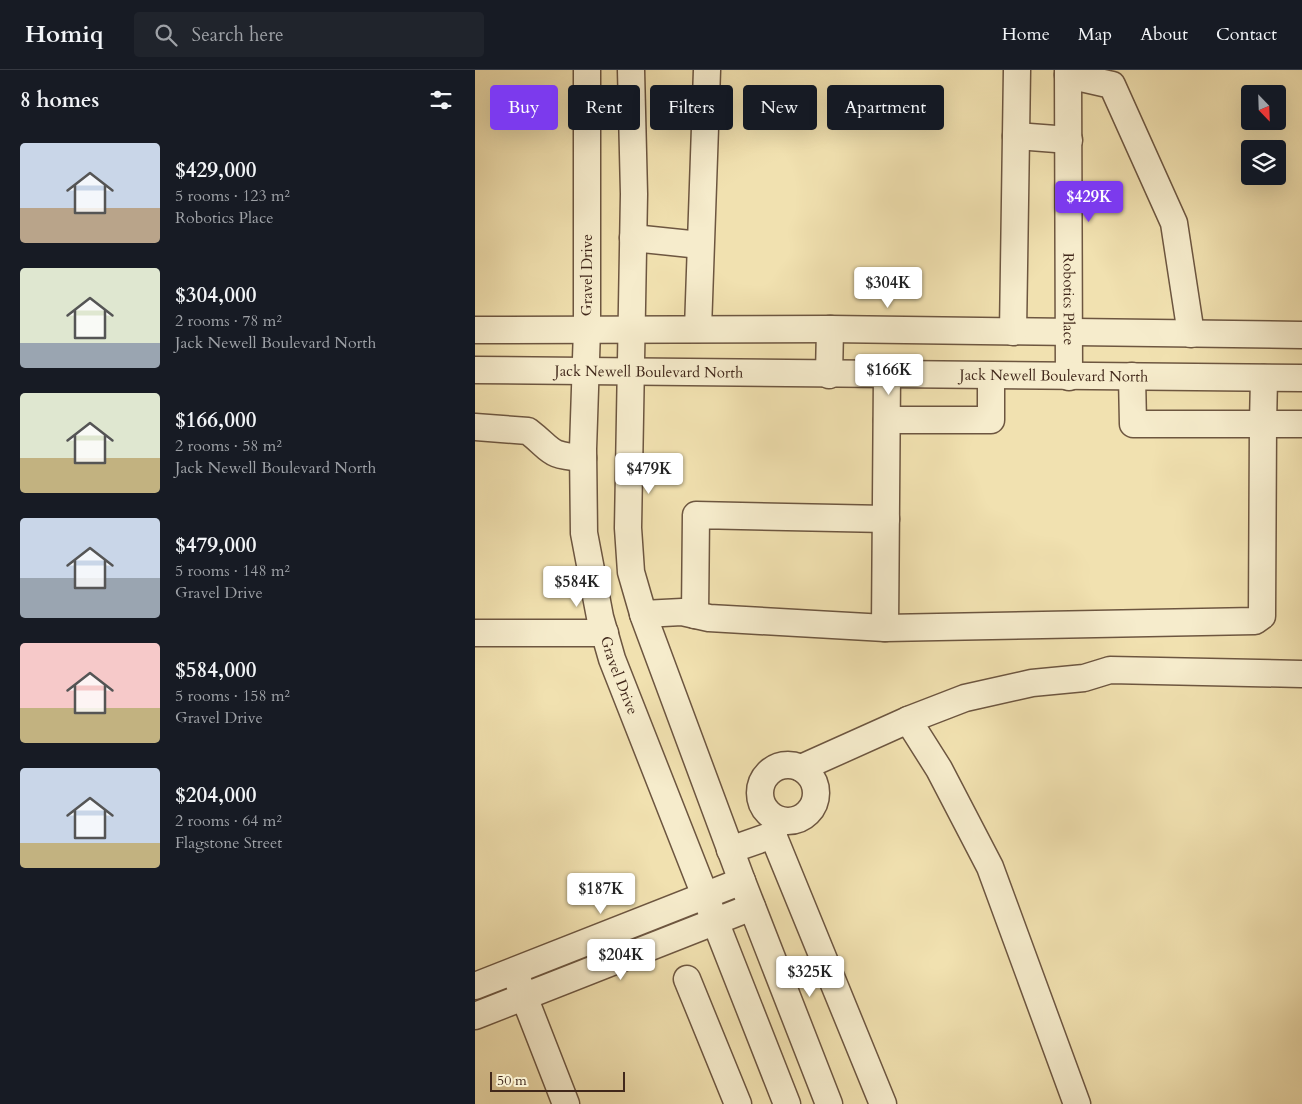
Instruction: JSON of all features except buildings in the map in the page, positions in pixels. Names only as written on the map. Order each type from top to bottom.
[{"type":"street","name":"Gravel Drive","points":[[587,70],[587,329],[583,458],[584,533],[605,633],[616,668],[787,1104]]},
{"type":"street","points":[[631,70],[633,238],[628,528],[631,572],[643,614],[730,850],[829,1104]]},
{"type":"street","points":[[698,329],[707,70]]},
{"type":"street","points":[[1013,332],[1017,70]]},
{"type":"street","points":[[1069,73],[1112,85],[1174,223],[1191,334]]},
{"type":"street","name":"Robotics Place","points":[[1069,73],[1069,377]]},
{"type":"street","points":[[1016,136],[1069,140]]},
{"type":"street","points":[[633,238],[700,245]]},
{"type":"street","points":[[475,330],[830,329],[1294,335],[1283,378],[1263,424],[1262,616],[1255,621],[885,628],[709,618],[682,612],[643,614]]},
{"type":"street","points":[[829,375],[830,329]]},
{"type":"street","name":"Jack Newell Boulevard North","points":[[475,370],[1283,378]]},
{"type":"street","points":[[885,628],[887,375]]},
{"type":"street","points":[[887,420],[991,420],[991,376]]},
{"type":"street","points":[[1132,376],[1133,424],[1302,424]]},
{"type":"street","points":[[475,428],[528,431],[551,453],[583,458]]},
{"type":"street","points":[[695,615],[696,515],[886,519]]},
{"type":"street","points":[[475,633],[605,633]]},
{"type":"street","points":[[883,1104],[775,827],[761,799],[763,781],[775,768],[783,765],[801,768],[908,720],[965,698],[1032,683],[1085,678],[1110,670],[1302,674]]},
{"type":"street","points":[[908,720],[939,769],[989,867],[1077,1104]]},
{"type":"street","points":[[730,850],[775,827],[797,820],[812,808],[816,800],[814,781],[801,768]]},
{"type":"street","points":[[475,986],[742,882]]},
{"type":"street","points":[[475,1016],[752,907]]},
{"type":"street","points":[[513,971],[566,1104]]},
{"type":"street","points":[[687,979],[738,1104]]}]
